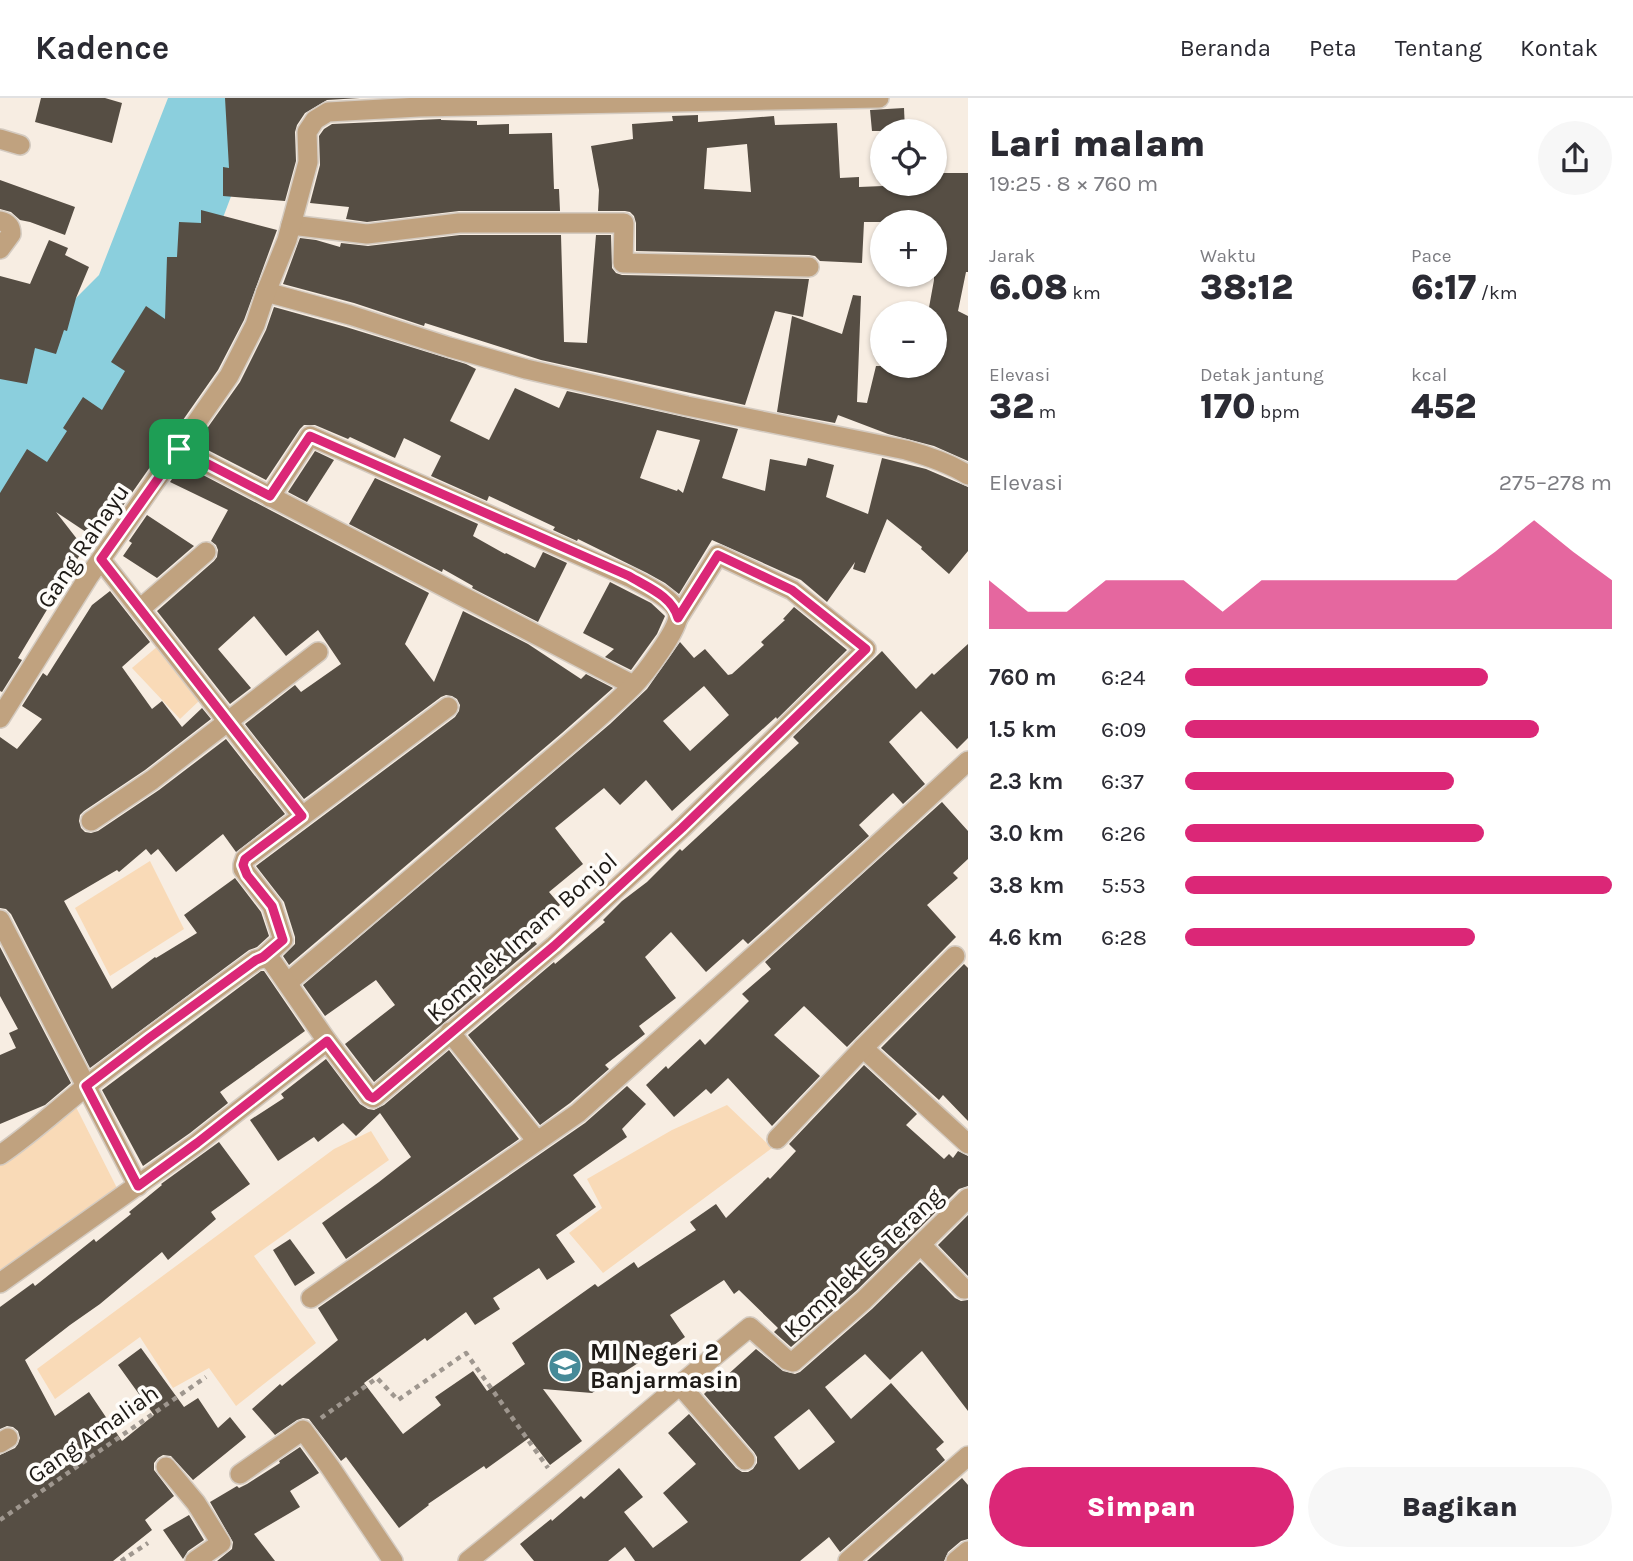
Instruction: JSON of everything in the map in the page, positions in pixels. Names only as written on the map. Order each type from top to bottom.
[{"type":"street","name":"Gang Rahayu","points":[[0,718],[101,559],[229,376],[255,325],[287,240],[307,162],[307,132],[315,120],[328,112],[387,103],[879,98]]},
{"type":"street","points":[[0,139],[20,145]]},
{"type":"street","points":[[291,225],[367,234],[460,223],[624,223],[623,263],[809,267]]},
{"type":"street","points":[[0,249],[11,234],[6,225]]},
{"type":"street","points":[[266,292],[526,369],[687,406],[906,450],[939,460],[968,475]]},
{"type":"street","points":[[270,496],[310,436],[629,576],[670,601],[678,618],[673,631],[648,669],[633,685],[286,983]]},
{"type":"street","points":[[179,449],[633,685]]},
{"type":"street","points":[[140,609],[206,552]]},
{"type":"street","name":"Komplek Imam Bonjol","points":[[327,1041],[373,1098],[554,946],[682,828],[866,649],[792,590],[718,555],[678,618]]},
{"type":"street","points":[[101,559],[302,816]]},
{"type":"street","points":[[91,821],[152,780],[318,652]]},
{"type":"street","points":[[0,1155],[149,1038],[283,940],[272,906],[247,875],[243,865],[245,859],[448,706]]},
{"type":"street","points":[[310,1298],[578,1113],[968,761]]},
{"type":"street","points":[[0,920],[138,1186]]},
{"type":"street","points":[[778,1139],[863,1048],[955,956]]},
{"type":"street","points":[[0,1283],[197,1143],[327,1041],[274,963],[263,957]]},
{"type":"street","points":[[450,1032],[537,1140]]},
{"type":"street","points":[[863,1048],[968,1144]]},
{"type":"street","name":"Komplek Es Terang","points":[[468,1561],[750,1327],[787,1360],[793,1362],[863,1300],[968,1198]]},
{"type":"street","points":[[920,1245],[964,1289]]},
{"type":"street","points":[[679,1384],[746,1460]]},
{"type":"street","points":[[240,1474],[303,1430],[393,1561]]},
{"type":"street","points":[[848,1561],[968,1456]]},
{"type":"street","points":[[166,1467],[196,1503],[221,1543],[195,1561]]},
{"type":"street","points":[[956,1561],[968,1551]]},
{"type":"path","points":[[303,1430],[377,1378],[398,1400],[466,1353],[561,1486]]},
{"type":"path","name":"Gang Amaliah","points":[[0,1520],[206,1377]]},
{"type":"path","points":[[121,1561],[128,1559],[148,1543]]},
{"type":"shaded area","points":[[158,646],[201,699],[180,719],[132,668]]},
{"type":"shaded area","points":[[150,861],[184,929],[110,976],[75,908]]},
{"type":"shaded area","points":[[727,1105],[772,1148],[603,1273],[569,1233],[602,1208],[587,1179],[672,1130]]},
{"type":"shaded area","points":[[76,1107],[119,1192],[0,1274],[0,1163]]},
{"type":"shaded area","points":[[371,1131],[389,1160],[254,1256],[316,1343],[236,1406],[209,1368],[173,1388],[140,1337],[55,1399],[37,1369],[334,1149]]},
{"type":"water","points":[[168,98],[268,98],[189,308],[28,525],[0,599],[0,374],[99,275]]},
{"type":"building","points":[[41,98],[105,98],[122,103],[112,143],[35,122]]},
{"type":"building","points":[[225,98],[360,98],[327,100],[305,113],[295,132],[296,161],[285,201],[223,196],[223,167],[229,168]]},
{"type":"building","points":[[904,108],[904,119],[871,119],[870,110]]},
{"type":"building","points":[[698,115],[698,122],[774,116],[775,125],[837,123],[840,178],[859,177],[859,187],[870,187],[870,196],[947,196],[947,173],[968,173],[968,272],[958,311],[968,316],[968,461],[934,446],[888,434],[838,415],[835,423],[777,412],[792,316],[842,334],[853,295],[861,296],[857,402],[867,403],[873,378],[947,378],[947,301],[930,301],[933,287],[947,287],[947,210],[870,210],[870,222],[864,222],[862,263],[820,261],[809,255],[636,251],[634,216],[625,211],[598,211],[599,190],[591,146],[633,139],[632,124],[673,121],[672,116]],"holes":[[[747,144],[751,192],[704,189],[707,148]]]},
{"type":"building","points":[[441,119],[477,121],[477,125],[509,124],[509,134],[552,133],[554,189],[559,189],[560,211],[459,211],[367,222],[346,219],[349,207],[310,203],[320,165],[319,136],[324,129],[332,124]]},
{"type":"building","points":[[0,180],[75,207],[65,235],[20,220],[11,212],[0,209]]},
{"type":"building","points":[[201,210],[277,230],[244,320],[218,370],[108,527],[100,522],[92,536],[56,512],[84,548],[18,658],[22,660],[2,692],[0,493],[27,449],[47,462],[67,431],[63,428],[83,397],[102,410],[125,371],[111,362],[146,306],[165,319],[167,257],[177,257],[179,222],[201,223]]},
{"type":"building","points":[[460,235],[561,235],[564,342],[587,343],[596,235],[611,235],[612,268],[622,275],[809,279],[803,317],[775,311],[745,405],[541,360],[425,323],[424,326],[283,284],[300,238],[340,247],[341,243],[368,246]]},
{"type":"building","points":[[49,240],[68,248],[65,255],[89,267],[76,298],[67,331],[64,330],[56,354],[35,348],[27,384],[0,379],[0,276],[30,284]]},
{"type":"building","points":[[274,307],[466,364],[476,369],[450,421],[489,440],[515,388],[559,408],[567,391],[738,429],[722,478],[765,491],[770,459],[806,466],[808,458],[834,465],[826,497],[868,514],[882,458],[926,469],[968,487],[968,551],[949,574],[921,549],[922,547],[887,519],[865,573],[853,569],[855,562],[827,602],[801,580],[712,540],[679,594],[647,573],[578,539],[577,541],[553,530],[555,527],[489,496],[487,501],[431,476],[441,456],[404,438],[395,458],[350,437],[348,439],[315,425],[304,425],[266,480],[196,444],[240,382],[266,330]],"holes":[[[657,430],[700,440],[683,493],[678,489],[677,491],[640,478]]]},
{"type":"building","points":[[315,451],[334,460],[307,502],[288,492]]},
{"type":"building","points":[[182,464],[429,593],[405,644],[434,682],[463,611],[528,644],[581,679],[586,674],[613,688],[289,965],[283,956],[295,944],[295,937],[284,902],[256,866],[455,717],[460,705],[452,696],[441,697],[304,799],[245,724],[295,685],[301,692],[341,664],[318,630],[286,656],[254,616],[218,649],[251,688],[230,704],[157,611],[217,557],[218,550],[211,541],[228,510],[170,482]]},
{"type":"building","points":[[375,478],[478,524],[473,536],[535,568],[543,552],[567,563],[538,622],[472,588],[473,586],[443,569],[442,572],[349,524]]},
{"type":"building","points":[[147,515],[194,546],[157,578],[123,556],[132,543],[129,541]]},
{"type":"building","points":[[610,582],[651,603],[665,616],[657,634],[631,670],[605,657],[614,649],[583,633]]},
{"type":"building","points":[[110,591],[150,642],[122,667],[152,709],[162,701],[182,727],[202,708],[211,719],[145,770],[84,811],[80,815],[81,828],[85,832],[98,831],[159,790],[226,739],[285,814],[236,852],[223,834],[176,872],[158,849],[151,855],[146,849],[119,872],[117,870],[64,901],[112,989],[155,957],[197,933],[184,915],[235,878],[261,912],[269,936],[90,1068],[11,914],[0,908],[0,737],[17,749],[42,719],[22,706],[43,673],[47,676],[92,605]]},
{"type":"building","points":[[794,607],[847,650],[777,719],[776,717],[672,811],[646,780],[620,805],[604,788],[555,828],[583,864],[549,892],[560,905],[527,933],[537,944],[374,1082],[345,1044],[395,1005],[376,980],[325,1016],[303,985],[610,724],[647,689],[680,642],[694,658],[705,649],[728,675],[764,645],[761,642],[785,620],[783,619]],"holes":[[[704,686],[729,715],[690,751],[663,721]]]},
{"type":"building","points":[[968,644],[968,738],[957,749],[921,711],[889,742],[925,784],[903,804],[893,793],[859,825],[869,836],[748,944],[743,939],[706,972],[671,932],[645,957],[676,998],[639,1026],[645,1034],[605,1065],[609,1069],[540,1125],[468,1035],[605,922],[603,920],[622,901],[647,882],[680,849],[682,851],[799,743],[793,737],[882,651],[916,689]]},
{"type":"building","points":[[942,802],[968,831],[968,859],[953,873],[958,878],[927,905],[956,937],[847,1047],[804,1006],[774,1035],[820,1076],[772,1126],[728,1078],[711,1094],[706,1089],[674,1117],[646,1085],[700,1039],[705,1045],[749,1001],[742,994],[771,969],[765,962]]},
{"type":"building","points":[[0,947],[71,1083],[45,1105],[0,1124],[0,1055],[16,1048],[9,1033],[18,1029],[0,996]]},
{"type":"building","points":[[964,964],[968,968],[968,1121],[943,1095],[939,1100],[881,1048]]},
{"type":"building","points":[[264,971],[305,1031],[220,1092],[228,1103],[143,1166],[102,1090]]},
{"type":"building","points":[[449,1050],[519,1139],[346,1259],[322,1223],[411,1157],[380,1113],[356,1136],[343,1123],[318,1142],[314,1137],[278,1161],[250,1120],[284,1098],[281,1094],[326,1059],[360,1104],[374,1110],[384,1105]]},
{"type":"building","points":[[864,1065],[917,1114],[906,1125],[944,1159],[949,1154],[953,1158],[958,1151],[968,1156],[968,1186],[959,1189],[856,1291],[791,1347],[774,1332],[778,1328],[739,1290],[734,1294],[724,1280],[670,1315],[685,1337],[655,1359],[652,1354],[592,1393],[543,1389],[582,1441],[550,1465],[529,1438],[486,1469],[484,1466],[428,1504],[399,1528],[346,1457],[341,1461],[309,1419],[297,1420],[275,1435],[252,1409],[338,1340],[318,1308],[585,1123],[627,1086],[646,1104],[622,1129],[627,1137],[573,1175],[596,1207],[556,1235],[575,1262],[547,1280],[539,1268],[493,1298],[500,1309],[475,1325],[466,1312],[364,1383],[403,1434],[441,1405],[435,1397],[473,1371],[487,1391],[525,1364],[512,1343],[595,1284],[598,1287],[634,1262],[638,1268],[696,1230],[690,1222],[716,1204],[726,1218],[768,1177],[770,1179],[796,1151],[789,1144]]},
{"type":"building","points":[[219,1142],[250,1184],[211,1212],[216,1219],[168,1260],[162,1252],[100,1304],[25,1360],[55,1416],[89,1392],[122,1441],[154,1415],[118,1365],[141,1348],[184,1407],[198,1398],[218,1428],[230,1417],[246,1437],[193,1480],[171,1456],[163,1455],[158,1458],[154,1463],[154,1470],[174,1496],[145,1520],[152,1530],[113,1561],[0,1561],[0,1455],[15,1448],[20,1438],[13,1427],[0,1429],[0,1307],[33,1283],[35,1286],[94,1239],[96,1242],[131,1214],[129,1212],[161,1184]]},
{"type":"building","points":[[968,1215],[968,1276],[938,1245]]},
{"type":"building","points":[[290,1239],[315,1273],[295,1286],[273,1250]]},
{"type":"building","points":[[920,1262],[955,1298],[968,1300],[968,1411],[922,1351],[890,1380],[865,1354],[825,1387],[851,1419],[891,1383],[944,1442],[936,1449],[945,1460],[840,1552],[829,1537],[800,1561],[635,1561],[625,1547],[608,1561],[534,1561],[520,1544],[581,1496],[584,1499],[619,1468],[643,1497],[624,1512],[653,1548],[688,1522],[663,1493],[696,1464],[668,1433],[689,1414],[736,1468],[742,1472],[753,1469],[757,1463],[754,1452],[704,1394],[756,1349],[783,1371],[795,1374],[800,1372],[872,1309]],"holes":[[[809,1409],[835,1442],[799,1470],[774,1437]]]},
{"type":"building","points":[[300,1447],[319,1473],[290,1491],[300,1507],[254,1534],[275,1561],[217,1561],[232,1549],[233,1542],[210,1502],[237,1486],[239,1488],[247,1484]]},
{"type":"building","points":[[962,1478],[968,1485],[968,1539],[961,1541],[948,1552],[944,1561],[867,1561]]},
{"type":"building","points":[[189,1515],[204,1540],[188,1551],[183,1559],[163,1530]]},
{"type":"place","name":"MI Negeri 2 Banjarmasin","points":[[565,1366]]},
{"type":"route","points":[[310,436],[629,576],[670,601],[678,618],[718,555],[792,590],[866,649],[682,828],[554,946],[376,1096],[369,1096],[327,1041],[138,1186],[86,1086],[283,940],[272,906],[247,875],[243,865],[245,859],[302,816],[101,559],[179,449],[270,496],[310,436]]}]
